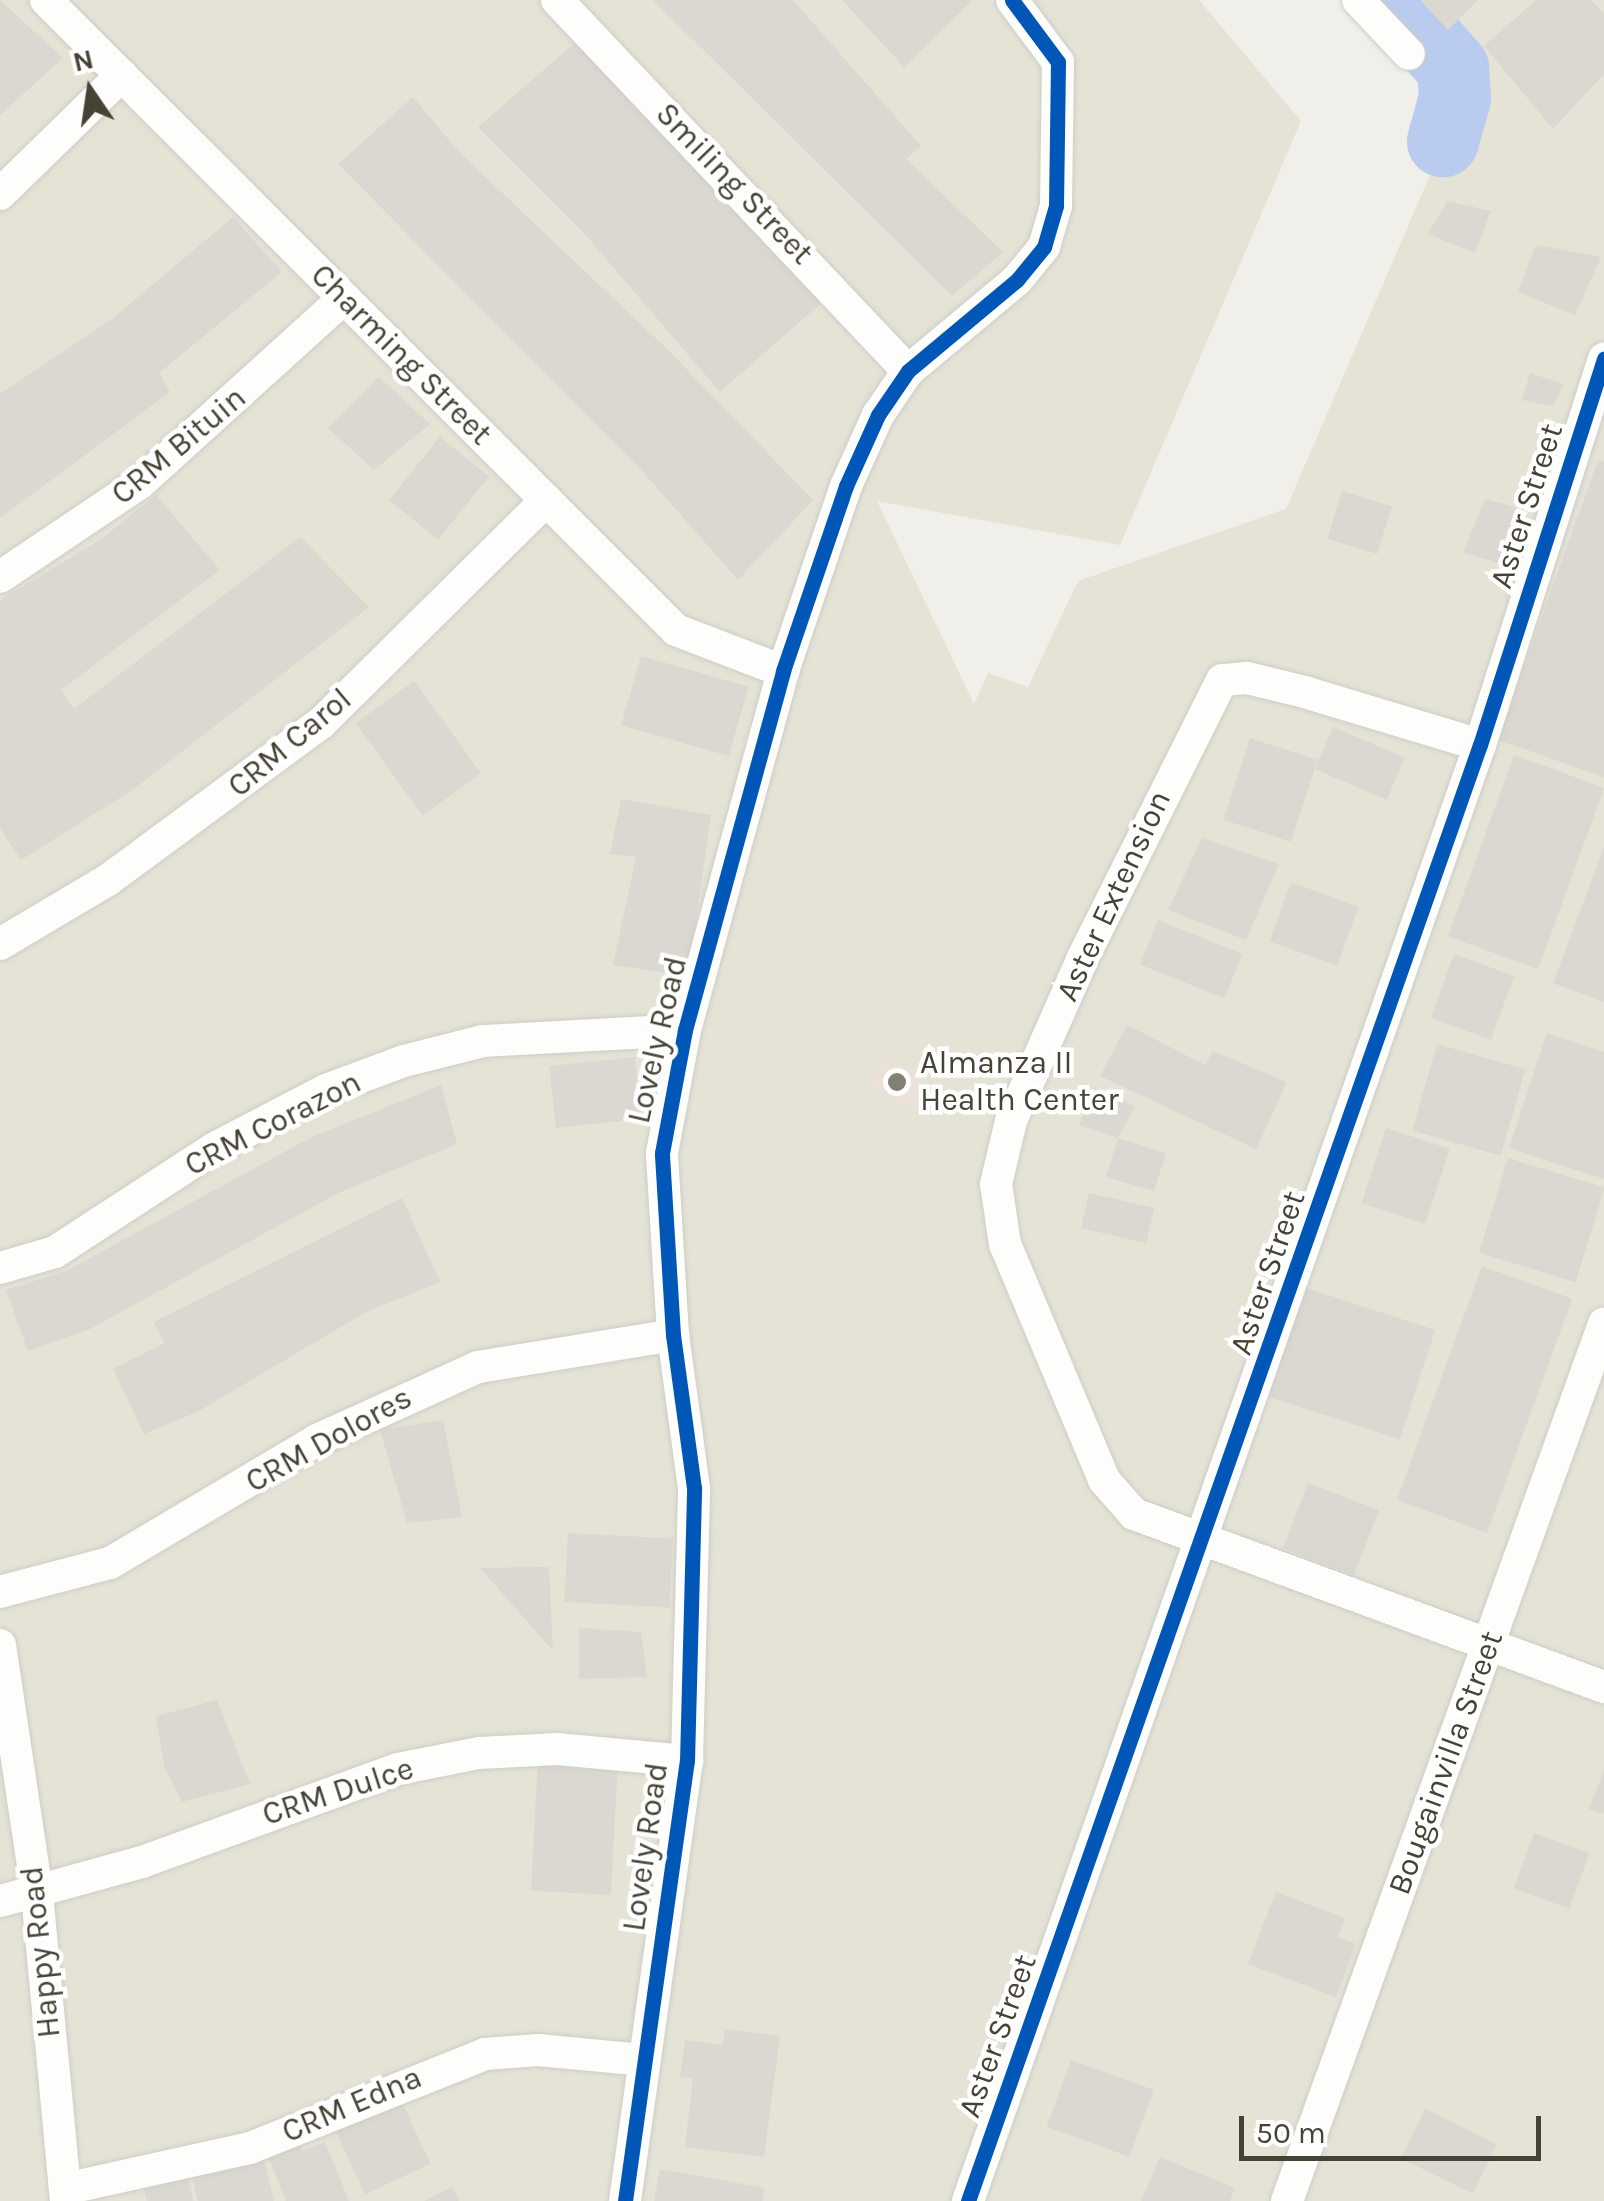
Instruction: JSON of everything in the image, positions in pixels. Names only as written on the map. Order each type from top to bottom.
[{"type":"street","name":"Charming Street","points":[[46,0],[676,630],[783,671]]},
{"type":"street","name":"Smiling Street","points":[[557,0],[908,371]]},
{"type":"street","name":"Lovely Road","points":[[625,2201],[687,1762],[694,1488],[673,1336],[662,1152],[685,1030],[783,671],[846,486],[878,415],[908,371],[1018,280],[1044,247],[1056,206],[1058,62],[1012,0]]},
{"type":"street","points":[[1358,0],[1409,54]]},
{"type":"street","points":[[0,194],[122,76]]},
{"type":"street","name":"CRM Bituin","points":[[0,578],[140,483],[344,298]]},
{"type":"street","name":"Aster Street","points":[[968,2201],[1480,746],[1604,358]]},
{"type":"street","name":"CRM Carol","points":[[0,944],[108,880],[321,723],[546,500]]},
{"type":"street","name":"Aster Extension","points":[[1202,1544],[1134,1514],[1104,1480],[1005,1244],[996,1184],[1011,1121],[1090,942],[1222,680],[1247,678],[1305,692],[1480,746]]},
{"type":"street","name":"CRM Corazon","points":[[0,1268],[55,1252],[213,1150],[326,1090],[404,1061],[483,1041],[685,1030]]},
{"type":"street","name":"Bougainvilla Street","points":[[1287,2201],[1604,1324]]},
{"type":"street","name":"CRM Dolores","points":[[0,1592],[110,1563],[317,1440],[478,1367],[673,1336]]},
{"type":"street","points":[[1202,1544],[1604,1686]]},
{"type":"street","name":"Happy Road","points":[[0,1644],[36,1894],[65,2195]]},
{"type":"street","name":"CRM Dulce","points":[[0,1901],[36,1894],[398,1769],[479,1753],[547,1749],[687,1762]]},
{"type":"street","name":"CRM Edna","points":[[65,2195],[250,2148],[485,2054],[538,2050],[643,2060]]},
{"type":"shaded area","points":[[0,0],[1199,0],[1301,121],[1120,545],[877,501],[974,704],[988,673],[1028,687],[1078,581],[1286,509],[1478,64],[1414,0],[1604,0],[1604,2201],[0,2201]]},
{"type":"shaded area","name":"Almanza II Health Center","points":[[882,1057],[926,1076],[913,1108],[868,1089]]},
{"type":"building","points":[[0,0],[63,58],[0,115]]},
{"type":"building","points":[[653,0],[793,0],[921,146],[906,159],[1003,252],[952,296]]},
{"type":"building","points":[[842,0],[973,0],[904,67]]},
{"type":"building","points":[[1420,0],[1478,0],[1448,30]]},
{"type":"building","points":[[1536,0],[1591,0],[1604,14],[1604,74],[1553,129],[1484,46]]},
{"type":"building","points":[[577,41],[827,298],[720,392],[583,232],[478,127]]},
{"type":"building","points":[[413,97],[459,152],[668,350],[813,500],[738,580],[643,472],[338,164]]},
{"type":"building","points":[[1447,201],[1491,211],[1475,253],[1428,234]]},
{"type":"building","points":[[233,217],[282,272],[159,373],[170,392],[0,518],[0,394],[113,318]]},
{"type":"building","points":[[1536,245],[1601,257],[1575,315],[1518,292]]},
{"type":"building","points":[[1530,373],[1564,384],[1553,406],[1522,400]]},
{"type":"building","points":[[379,377],[430,424],[374,470],[328,428]]},
{"type":"building","points":[[440,437],[489,477],[438,540],[389,500]]},
{"type":"building","points":[[1598,460],[1604,462],[1604,777],[1498,740]]},
{"type":"building","points":[[1342,491],[1392,506],[1377,554],[1327,539]]},
{"type":"building","points":[[156,495],[220,570],[61,690],[74,709],[300,537],[369,607],[131,791],[21,860],[0,828],[0,600],[100,540]]},
{"type":"building","points":[[1485,499],[1518,508],[1500,563],[1463,553]]},
{"type":"building","points":[[641,656],[749,687],[729,756],[621,725]]},
{"type":"building","points":[[414,681],[481,773],[423,816],[356,723]]},
{"type":"building","points":[[1333,727],[1405,757],[1387,800],[1315,769]]},
{"type":"building","points":[[1250,738],[1318,760],[1291,842],[1223,820]]},
{"type":"building","points":[[1514,755],[1604,788],[1538,969],[1448,936]]},
{"type":"building","points":[[621,799],[711,815],[688,976],[613,965],[636,857],[610,854]]},
{"type":"building","points":[[1202,838],[1279,864],[1246,940],[1168,910]]},
{"type":"building","points":[[1604,847],[1604,1002],[1553,983]]},
{"type":"building","points":[[1291,882],[1359,907],[1337,966],[1269,941]]},
{"type":"building","points":[[1158,920],[1242,954],[1224,999],[1140,965]]},
{"type":"building","points":[[1454,954],[1514,976],[1491,1040],[1431,1018]]},
{"type":"building","points":[[1127,1025],[1205,1065],[1213,1051],[1287,1082],[1256,1149],[1100,1076]]},
{"type":"building","points":[[1547,1033],[1604,1052],[1604,1179],[1509,1148]]},
{"type":"building","points":[[1437,1044],[1525,1069],[1501,1156],[1412,1131]]},
{"type":"building","points":[[635,1057],[641,1119],[556,1128],[549,1066]]},
{"type":"building","points":[[441,1085],[457,1144],[338,1193],[90,1329],[28,1351],[6,1290],[66,1271],[312,1137]]},
{"type":"building","points":[[1095,1088],[1135,1106],[1118,1138],[1079,1125]]},
{"type":"building","points":[[1386,1128],[1450,1149],[1425,1224],[1362,1203]]},
{"type":"building","points":[[1118,1138],[1166,1153],[1154,1191],[1106,1177]]},
{"type":"building","points":[[1508,1158],[1604,1187],[1576,1282],[1479,1253]]},
{"type":"building","points":[[1089,1193],[1154,1208],[1146,1243],[1081,1228]]},
{"type":"building","points":[[402,1198],[440,1282],[368,1311],[197,1412],[144,1434],[113,1369],[164,1343],[154,1322]]},
{"type":"building","points":[[1482,1266],[1572,1299],[1487,1533],[1397,1500]]},
{"type":"building","points":[[1303,1287],[1435,1330],[1400,1439],[1267,1396]]},
{"type":"building","points":[[443,1420],[462,1517],[407,1523],[380,1430]]},
{"type":"building","points":[[1308,1483],[1379,1510],[1354,1576],[1283,1548]]},
{"type":"building","points":[[568,1533],[673,1538],[669,1607],[564,1602]]},
{"type":"building","points":[[549,1567],[553,1651],[480,1568]]},
{"type":"building","points":[[579,1628],[641,1632],[647,1677],[579,1679]]},
{"type":"building","points":[[217,1700],[250,1784],[182,1802],[164,1766],[156,1716]]},
{"type":"building","points":[[538,1758],[618,1762],[611,1895],[531,1891]]},
{"type":"building","points":[[1604,1770],[1604,1814],[1589,1809]]},
{"type":"building","points":[[1534,1833],[1589,1853],[1569,1909],[1514,1888]]},
{"type":"building","points":[[1276,1892],[1345,1918],[1338,1937],[1356,1944],[1336,1997],[1248,1964]]},
{"type":"building","points":[[725,2029],[780,2036],[764,2157],[685,2147],[693,2078],[680,2077],[685,2040],[723,2045]]},
{"type":"building","points":[[1071,2060],[1154,2090],[1129,2157],[1047,2127]]},
{"type":"building","points":[[398,2094],[431,2164],[365,2194],[333,2124]]},
{"type":"building","points":[[1425,2109],[1497,2144],[1473,2194],[1401,2158]]},
{"type":"building","points":[[296,2137],[302,2151],[325,2142],[349,2201],[286,2201],[265,2149]]},
{"type":"building","points":[[263,2157],[274,2201],[198,2201],[191,2174]]},
{"type":"building","points":[[1160,2157],[1235,2188],[1230,2201],[1141,2201]]},
{"type":"building","points":[[660,2169],[765,2188],[762,2201],[654,2201]]},
{"type":"building","points":[[187,2175],[193,2201],[147,2201],[143,2184]]},
{"type":"building","points":[[452,2187],[459,2201],[424,2201]]},
{"type":"waterway","points":[[1393,0],[1453,68],[1455,98],[1443,141]]},
{"type":"cycle path","points":[[625,2201],[687,1761],[694,1488],[673,1335],[662,1153],[685,1030],[783,671],[846,486],[878,415],[908,371],[1017,280],[1044,247],[1056,206],[1058,62],[1012,0]]},
{"type":"cycle path","points":[[968,2201],[1480,745],[1604,358]]},
{"type":"place","name":"Almanza II Health Center","points":[[897,1082]]}]
